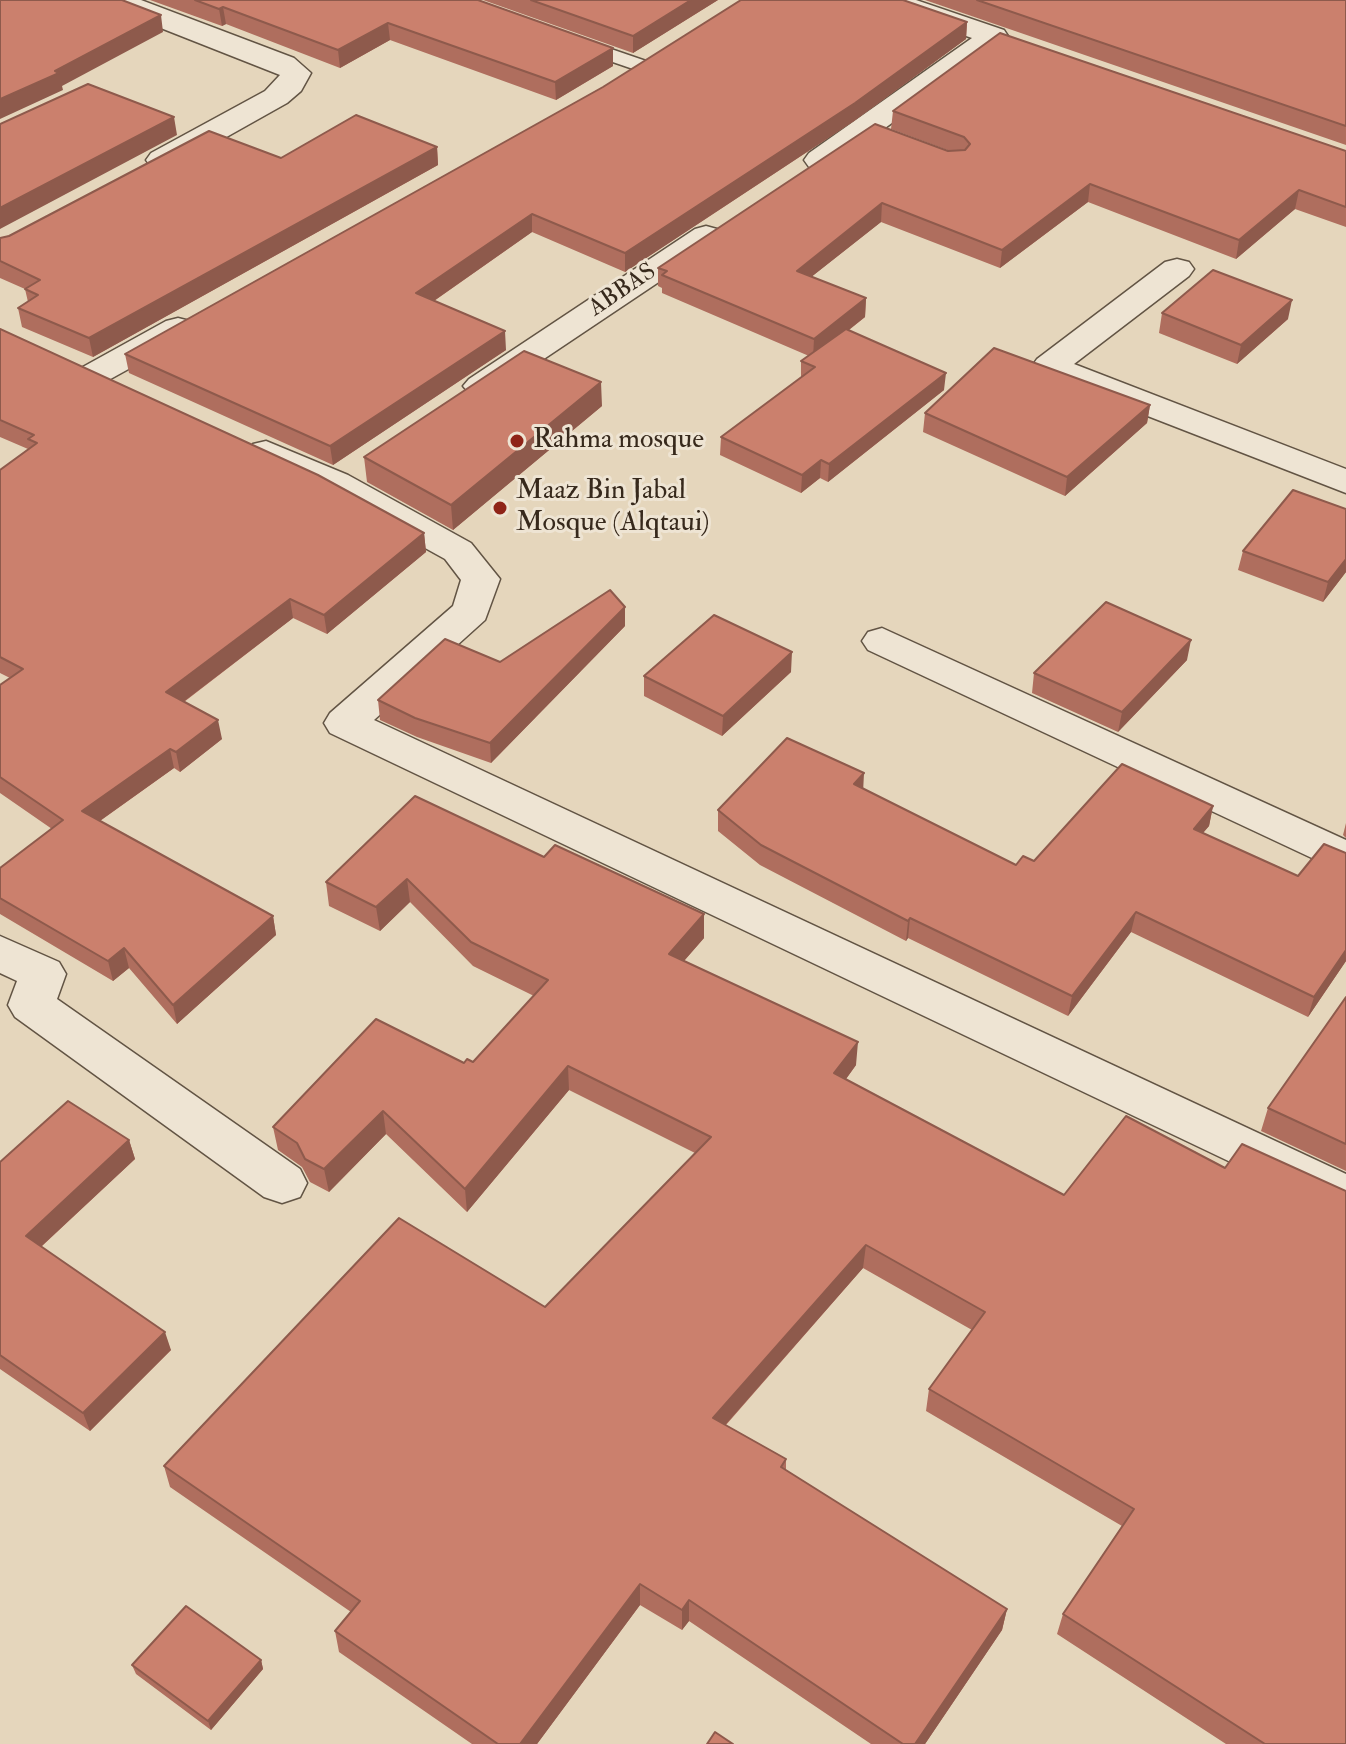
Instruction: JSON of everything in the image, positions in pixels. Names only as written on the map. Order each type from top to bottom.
[{"type":"street","points":[[115,0],[284,64],[296,73],[291,85],[276,97],[138,172]]},
{"type":"street","points":[[801,173],[874,132],[1009,41],[888,0]]},
{"type":"street","points":[[946,18],[976,0]]},
{"type":"street","points":[[627,73],[665,49]]},
{"type":"street","name":"ABBAS","points":[[455,403],[734,217]]},
{"type":"street","points":[[1177,269],[1049,366],[1346,482]]},
{"type":"street","points":[[136,394],[80,369],[204,313]]},
{"type":"street","points":[[235,438],[349,474],[458,551],[481,579],[471,611],[345,723],[1346,1197]]},
{"type":"street","points":[[882,641],[1346,858]]},
{"type":"street","points":[[0,953],[43,974],[31,1005],[282,1183]]},
{"type":"lane","points":[[552,34],[627,73]]},
{"type":"building","points":[[0,0],[122,0],[161,15],[55,71],[59,73],[0,99]]},
{"type":"building","points":[[195,0],[478,0],[613,48],[555,82],[388,23],[338,50],[223,7],[219,9]]},
{"type":"building","points":[[531,0],[691,0],[633,36]]},
{"type":"building","points":[[741,0],[903,0],[967,22],[855,103],[625,253],[532,214],[416,293],[505,331],[330,446],[125,354],[603,87]]},
{"type":"building","points":[[977,0],[1346,0],[1346,126]]},
{"type":"building","points":[[1000,33],[1346,151],[1346,207],[1299,190],[1239,240],[1090,184],[1002,250],[882,203],[797,271],[866,298],[814,339],[662,275],[667,271],[658,268],[875,124],[948,151],[965,150],[970,144],[964,137],[893,111]]},
{"type":"building","points":[[88,84],[174,117],[0,208],[0,124]]},
{"type":"building","points":[[356,115],[437,147],[89,338],[18,308],[38,295],[25,289],[40,280],[0,261],[0,238],[209,131],[281,158]]},
{"type":"building","points":[[1213,270],[1292,300],[1241,345],[1162,313]]},
{"type":"building","points":[[0,329],[318,475],[424,533],[324,615],[290,599],[166,692],[218,720],[176,752],[170,749],[82,811],[273,916],[173,1005],[124,948],[108,961],[0,898],[0,868],[63,820],[0,777],[0,685],[23,669],[0,657],[0,470],[37,443],[28,439],[34,435],[0,420]]},
{"type":"building","points":[[846,329],[946,373],[829,464],[821,460],[802,475],[721,437],[815,367],[801,361]]},
{"type":"building","points":[[994,348],[1150,405],[1067,477],[925,413]]},
{"type":"building","points":[[524,351],[601,382],[451,505],[364,457]]},
{"type":"building","points":[[1293,490],[1346,509],[1346,559],[1328,582],[1243,551]]},
{"type":"building","points":[[610,590],[625,607],[490,743],[415,718],[378,700],[445,639],[500,662]]},
{"type":"building","points":[[1106,602],[1191,640],[1122,712],[1034,673]]},
{"type":"building","points":[[714,615],[792,652],[723,716],[644,676]]},
{"type":"building","points":[[787,738],[864,773],[854,784],[1016,865],[1023,856],[1034,861],[1122,764],[1213,806],[1194,829],[1298,876],[1324,844],[1346,853],[1346,950],[1314,997],[1136,912],[1072,996],[910,918],[908,921],[761,845],[718,810]]},
{"type":"building","points":[[415,796],[544,857],[555,845],[704,914],[669,954],[858,1042],[834,1073],[1064,1195],[1126,1116],[1225,1168],[1242,1144],[1346,1191],[1346,1744],[1265,1744],[1063,1614],[1134,1509],[929,1389],[985,1312],[866,1245],[713,1418],[786,1459],[781,1467],[1007,1609],[915,1744],[903,1744],[689,1600],[682,1610],[640,1584],[520,1744],[498,1744],[335,1631],[360,1601],[164,1466],[399,1218],[545,1307],[711,1137],[568,1066],[465,1189],[383,1111],[324,1169],[305,1159],[297,1143],[273,1127],[376,1019],[464,1063],[467,1059],[473,1062],[548,980],[471,942],[407,879],[376,907],[326,882]]},
{"type":"building","points":[[1346,997],[1346,1144],[1268,1108]]},
{"type":"building","points":[[68,1101],[129,1140],[26,1236],[165,1332],[83,1413],[0,1355],[0,1162]]},
{"type":"building","points":[[186,1606],[261,1660],[208,1721],[132,1665]]},
{"type":"building","points":[[715,1732],[733,1744],[707,1744]]},
{"type":"place","name":"Rahma mosque","points":[[517,441]]},
{"type":"place","name":"Maaz Bin Jabal Mosque (Alqtaui)","points":[[500,508]]}]
